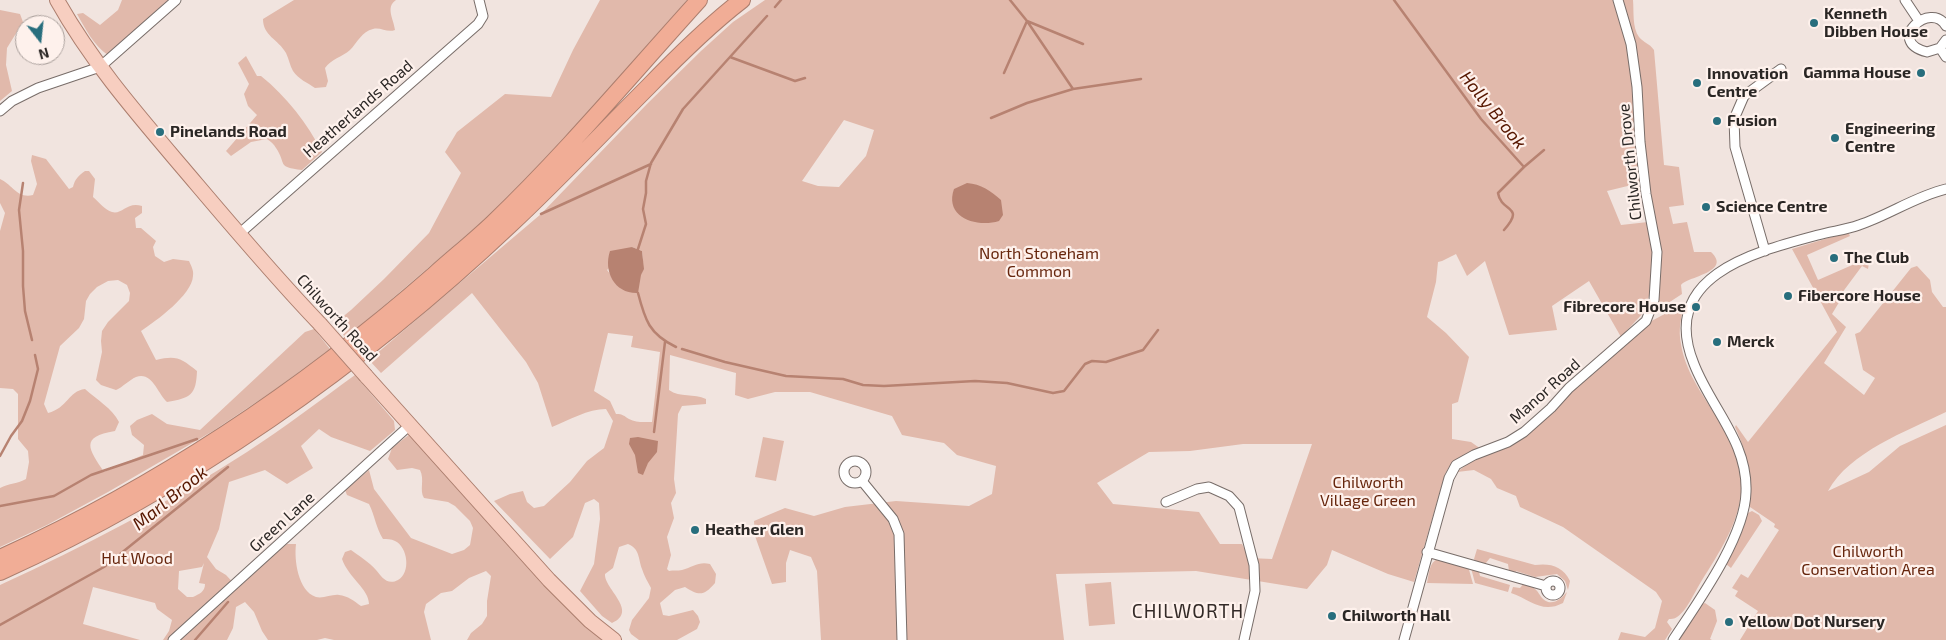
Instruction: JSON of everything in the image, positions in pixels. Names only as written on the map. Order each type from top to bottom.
[{"type":"highway","points":[[0,558],[45,538],[222,436],[346,349],[492,224],[559,156],[699,0]]},
{"type":"highway","points":[[0,572],[82,532],[171,483],[265,423],[342,368],[460,270],[510,225],[683,51],[721,16],[742,0]]},
{"type":"main road","name":"Chilworth Road","points":[[57,0],[77,35],[100,67],[239,234],[548,580],[582,613],[614,640]]},
{"type":"street","points":[[0,110],[12,101],[38,88],[100,67],[176,0]]},
{"type":"street","name":"Heatherlands Road","points":[[239,234],[478,24],[483,16],[479,0]]},
{"type":"street","name":"Chilworth Drove","points":[[1618,0],[1632,52],[1638,87],[1640,142],[1646,194],[1657,252],[1654,300],[1646,321]]},
{"type":"street","points":[[1905,0],[1917,18]]},
{"type":"street","points":[[1946,26],[1935,15],[1924,15],[1917,18],[1911,26],[1910,32],[1910,37],[1916,46],[1927,52],[1940,48],[1946,40]]},
{"type":"street","points":[[1940,48],[1946,57]]},
{"type":"street","points":[[1765,251],[1735,147],[1734,119],[1744,96],[1780,69]]},
{"type":"street","points":[[1673,640],[1720,565],[1734,537],[1743,513],[1746,493],[1744,466],[1735,441],[1690,356],[1685,331],[1693,298],[1715,275],[1727,267],[1765,251],[1885,216],[1931,192],[1946,189]]},
{"type":"street","name":"Manor Road","points":[[1404,640],[1427,552],[1449,478],[1456,465],[1474,455],[1508,442],[1524,432],[1551,408],[1569,388],[1646,321]]},
{"type":"street","name":"Green Lane","points":[[172,640],[410,425]]},
{"type":"street","points":[[862,481],[893,519],[899,534],[902,640]]},
{"type":"street","points":[[1166,502],[1197,489],[1209,487],[1229,496],[1239,507],[1254,565],[1254,591],[1244,640]]},
{"type":"street","points":[[1427,552],[1546,586]]},
{"type":"green space","points":[[122,0],[168,0],[108,55],[94,42],[77,14],[83,13],[100,25],[118,10]]},
{"type":"green space","points":[[294,0],[396,0],[391,6],[395,30],[376,29],[366,32],[350,50],[330,62],[325,68],[328,81],[326,87],[315,88],[295,74],[283,48],[265,30],[263,19]]},
{"type":"green space","points":[[600,0],[687,0],[560,144],[489,216],[346,338],[333,322],[351,310],[429,233],[461,173],[445,152],[457,132],[505,94],[551,97],[573,50]]},
{"type":"green space","name":"North Stoneham Common","points":[[765,0],[1633,0],[1634,24],[1637,33],[1654,50],[1664,165],[1679,167],[1684,205],[1669,207],[1673,224],[1687,222],[1694,252],[1711,252],[1716,259],[1716,264],[1707,273],[1681,285],[1682,294],[1659,309],[1649,296],[1643,313],[1621,337],[1589,281],[1552,306],[1557,330],[1509,335],[1485,261],[1467,276],[1456,254],[1438,262],[1436,282],[1427,317],[1446,333],[1469,357],[1458,402],[1452,404],[1452,439],[1471,442],[1481,449],[1449,467],[1445,474],[1414,582],[1388,574],[1332,550],[1327,565],[1307,589],[1196,571],[1056,574],[1064,640],[821,640],[817,571],[811,557],[790,550],[786,563],[786,582],[772,584],[755,536],[754,521],[785,508],[814,516],[845,507],[896,501],[969,506],[992,494],[996,466],[957,455],[944,443],[902,435],[892,416],[810,392],[775,392],[748,399],[735,395],[736,373],[670,355],[669,390],[678,394],[701,397],[706,399],[706,404],[682,406],[678,414],[674,479],[676,493],[671,503],[674,518],[667,537],[671,555],[667,569],[669,571],[680,570],[706,563],[710,564],[716,574],[715,583],[708,590],[698,593],[685,587],[675,590],[660,603],[663,615],[669,616],[693,610],[700,622],[697,629],[677,640],[639,640],[629,630],[632,620],[649,598],[651,588],[635,548],[628,544],[619,547],[613,568],[605,574],[609,586],[621,606],[622,612],[619,618],[612,623],[602,616],[580,591],[594,564],[600,519],[599,503],[594,499],[585,503],[573,537],[550,559],[494,501],[523,491],[527,502],[534,508],[544,506],[570,482],[587,461],[604,448],[613,421],[606,409],[585,413],[552,427],[538,383],[526,362],[472,293],[381,373],[369,360],[541,214],[647,104],[733,22]],"holes":[[[844,120],[874,130],[866,156],[839,187],[818,186],[802,181]],[[1640,183],[1648,222],[1621,225],[1607,191]],[[632,247],[642,251],[643,270],[641,274],[622,289],[607,270]],[[608,333],[633,336],[631,347],[660,352],[652,422],[634,421],[616,414],[610,401],[594,391]],[[1243,444],[1312,444],[1272,559],[1249,558],[1242,544],[1220,544],[1199,512],[1113,504],[1097,483],[1149,452],[1190,451]]]},
{"type":"green space","points":[[0,10],[20,15],[15,15],[15,35],[7,48],[6,65],[12,91],[0,101]]},
{"type":"green space","points":[[246,56],[257,76],[261,76],[270,84],[296,111],[322,152],[302,170],[285,166],[275,147],[267,139],[251,142],[231,156],[226,151],[257,115],[248,106],[244,94],[249,84],[238,63]]},
{"type":"green space","points":[[32,155],[46,159],[69,189],[73,187],[80,174],[89,171],[95,179],[93,197],[109,211],[119,212],[132,205],[142,206],[142,213],[135,218],[136,228],[141,228],[156,241],[153,247],[155,256],[164,262],[173,259],[189,261],[193,270],[191,283],[187,291],[164,314],[141,331],[156,360],[178,359],[197,371],[195,385],[191,394],[187,397],[167,402],[154,384],[142,376],[133,378],[116,390],[101,385],[96,380],[102,352],[102,331],[108,322],[129,301],[130,293],[127,285],[118,280],[108,281],[97,287],[90,294],[86,301],[84,319],[79,328],[60,346],[44,404],[48,413],[55,411],[79,390],[85,389],[112,412],[119,422],[115,431],[96,437],[90,445],[94,457],[104,472],[143,455],[144,445],[132,435],[130,426],[137,420],[152,414],[167,424],[200,430],[305,332],[314,329],[330,349],[273,391],[213,431],[108,492],[47,525],[0,547],[0,488],[26,479],[29,462],[28,451],[18,439],[18,394],[13,389],[0,388],[0,231],[5,213],[0,203],[0,179],[23,195],[33,195],[37,184],[31,161]]},
{"type":"green space","name":"Chilworth Conservation Area","points":[[1848,232],[1850,236],[1807,255],[1818,280],[1866,259],[1869,263],[1868,269],[1862,266],[1839,297],[1841,299],[1832,314],[1846,327],[1824,363],[1864,395],[1875,378],[1863,370],[1855,334],[1860,332],[1911,268],[1917,266],[1930,280],[1932,292],[1943,307],[1946,307],[1946,412],[1897,435],[1864,454],[1838,477],[1828,491],[1869,472],[1900,446],[1946,425],[1946,640],[1740,640],[1758,611],[1735,596],[1738,591],[1732,588],[1741,574],[1748,578],[1779,530],[1774,527],[1775,524],[1750,507],[1748,466],[1735,427],[1736,425],[1748,442],[1837,332],[1792,249]]},
{"type":"green space","points":[[1685,303],[1680,323],[1680,334],[1686,363],[1727,434],[1735,453],[1740,473],[1741,494],[1739,507],[1724,543],[1690,602],[1678,616],[1674,619],[1669,619],[1667,622],[1672,629],[1665,640],[1618,640],[1621,632],[1645,637],[1655,628],[1662,601],[1656,592],[1563,527],[1520,507],[1516,496],[1497,488],[1491,479],[1474,470],[1457,472],[1469,463],[1497,450],[1566,396],[1646,324]]},
{"type":"green space","name":"Hut Wood","points":[[355,375],[394,421],[395,430],[370,451],[331,437],[319,429],[301,446],[313,468],[287,484],[265,470],[229,482],[219,529],[207,557],[216,569],[226,575],[238,588],[279,550],[287,544],[296,544],[298,574],[301,582],[310,594],[316,597],[342,596],[351,599],[361,606],[369,604],[366,593],[349,572],[342,559],[345,552],[351,550],[370,564],[385,580],[391,582],[402,577],[405,572],[406,560],[403,549],[399,544],[392,540],[383,539],[369,504],[347,495],[345,490],[369,470],[374,489],[411,538],[452,554],[464,550],[470,545],[473,528],[470,521],[455,506],[448,502],[424,498],[420,470],[412,468],[397,470],[388,459],[392,448],[410,434],[586,627],[608,640],[467,640],[487,616],[491,576],[486,571],[469,578],[452,591],[441,593],[426,604],[424,612],[431,640],[334,640],[325,638],[317,640],[268,640],[254,612],[245,602],[236,607],[233,628],[227,640],[163,640],[169,631],[172,620],[157,609],[155,603],[93,587],[83,624],[140,640],[0,640],[0,585],[95,539],[187,489],[261,443]],"holes":[[[204,563],[199,583],[205,584],[203,591],[193,597],[187,597],[178,589],[179,571],[202,567]]]},
{"type":"green space","points":[[763,437],[784,441],[776,481],[755,477]]},
{"type":"green space","points":[[1752,511],[1759,515],[1762,521],[1731,568],[1726,564],[1727,559],[1741,534],[1748,513]]},
{"type":"green space","points":[[1477,549],[1535,565],[1551,565],[1556,567],[1564,572],[1570,581],[1568,590],[1565,581],[1557,574],[1535,577],[1516,571],[1515,574],[1509,571],[1508,564],[1490,558],[1485,564],[1475,562]]},
{"type":"green space","points":[[1438,559],[1468,566],[1473,584],[1427,583],[1431,566]]},
{"type":"green space","points":[[1471,568],[1478,568],[1480,576],[1510,585],[1508,592],[1475,583]]},
{"type":"green space","points":[[1111,582],[1115,624],[1089,626],[1085,584]]},
{"type":"green space","points":[[1524,583],[1534,588],[1543,599],[1550,602],[1559,599],[1567,592],[1563,603],[1556,606],[1543,607],[1511,593],[1513,587],[1520,588]]},
{"type":"green space","points":[[1705,603],[1715,610],[1717,621],[1710,639],[1712,640],[1678,640],[1702,604]]},
{"type":"shaded area","points":[[967,183],[986,188],[1001,200],[1003,215],[999,221],[981,223],[964,218],[958,213],[952,199],[954,189]]},
{"type":"shaded area","points":[[632,247],[642,251],[644,269],[638,293],[623,290],[617,286],[608,267],[610,251]]},
{"type":"shaded area","points":[[638,437],[658,441],[657,452],[648,463],[643,475],[638,473],[635,455],[629,444],[630,438]]},
{"type":"waterway","points":[[775,7],[781,0]]},
{"type":"waterway","points":[[1010,0],[1027,21],[1073,89]]},
{"type":"waterway","name":"Holly Brook","points":[[1394,0],[1481,119],[1524,167],[1498,193],[1503,204],[1513,213],[1510,222],[1504,230]]},
{"type":"waterway","points":[[638,249],[646,224],[643,209],[646,181],[651,163],[683,109],[767,16]]},
{"type":"waterway","points":[[1004,73],[1027,21],[1083,44]]},
{"type":"waterway","points":[[730,57],[795,81],[805,78]]},
{"type":"waterway","points":[[991,118],[1027,103],[1073,89],[1141,79]]},
{"type":"waterway","points":[[1524,167],[1544,150]]},
{"type":"waterway","points":[[541,214],[651,164]]},
{"type":"waterway","points":[[23,183],[19,210],[23,251],[23,286],[25,311],[32,340]]},
{"type":"waterway","points":[[638,293],[646,319],[654,331],[676,347]]},
{"type":"waterway","points":[[682,349],[725,362],[786,376],[843,379],[863,385],[884,386],[975,381],[1007,383],[1053,393],[1064,391],[1085,364],[1092,361],[1106,362],[1143,350],[1158,330]]},
{"type":"waterway","points":[[654,432],[665,342]]},
{"type":"waterway","points":[[0,456],[22,421],[30,401],[38,369],[35,355]]},
{"type":"waterway","points":[[0,506],[54,496],[91,475],[197,439]]},
{"type":"waterway","name":"Marl Brook","points":[[0,625],[104,567],[228,467]]},
{"type":"waterway","points":[[195,640],[228,602]]},
{"type":"place","name":"Kenneth Dibben House","points":[[1814,23]]},
{"type":"place","name":"Gamma House","points":[[1921,73]]},
{"type":"place","name":"Innovation Centre","points":[[1697,83]]},
{"type":"place","name":"Fusion","points":[[1717,121]]},
{"type":"place","name":"Pinelands Road","points":[[160,132]]},
{"type":"place","name":"Engineering Centre","points":[[1835,138]]},
{"type":"place","name":"Science Centre","points":[[1706,207]]},
{"type":"place","name":"The Club","points":[[1834,258]]},
{"type":"place","name":"Fibercore House","points":[[1788,296]]},
{"type":"place","name":"Fibrecore House","points":[[1696,307]]},
{"type":"place","name":"Merck","points":[[1717,342]]},
{"type":"place","name":"Heather Glen","points":[[695,530]]},
{"type":"place","name":"Chilworth Hall","points":[[1332,616]]},
{"type":"place","name":"Yellow Dot Nursery","points":[[1729,622]]},
{"type":"district","name":"CHILWORTH","points":[[1188,612]]},
{"type":"park label","name":"Chilworth Village Green","points":[[1368,492]]}]
